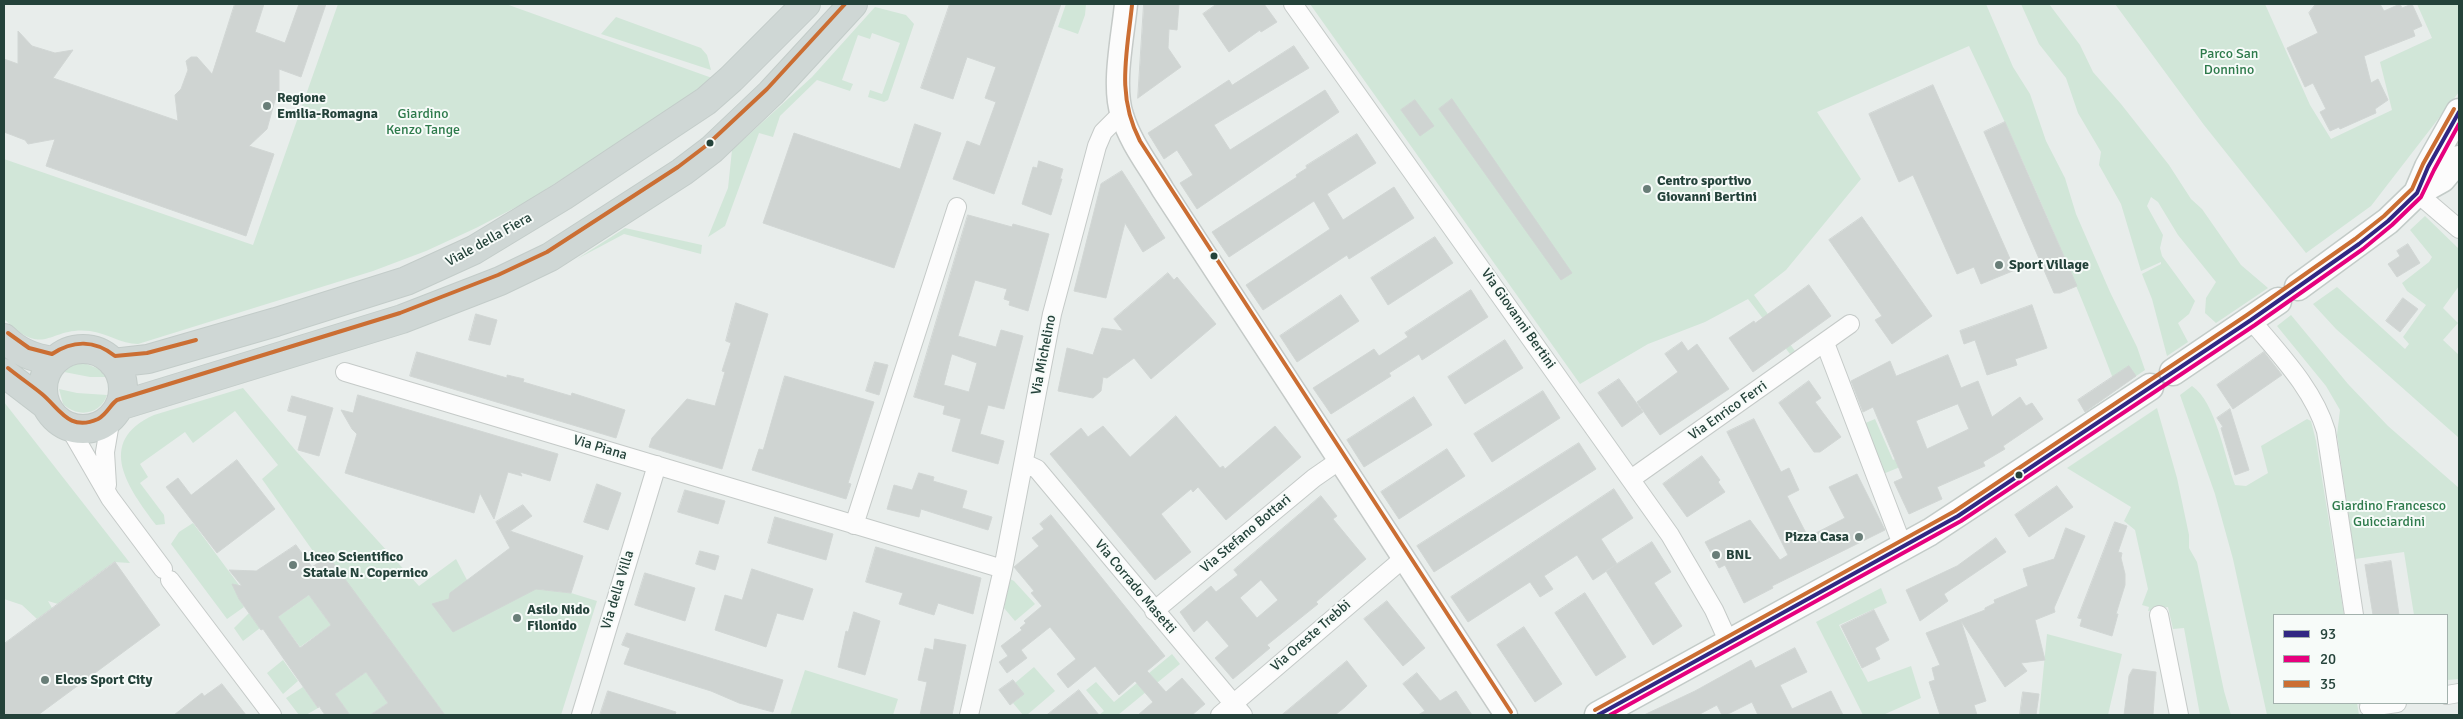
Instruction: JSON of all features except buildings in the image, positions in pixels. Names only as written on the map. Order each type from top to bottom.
[{"type":"main road","name":"Viale della Fiera","points":[[114,362],[148,359],[250,330],[398,283],[474,250],[563,196],[706,101],[731,79],[806,4]]},
{"type":"main road","points":[[4,373],[46,405],[58,421],[69,427],[82,429],[96,427],[115,412],[402,319],[500,281],[550,257],[666,182],[711,150],[771,93],[853,4]]},
{"type":"main road","points":[[2417,192],[2428,166],[2459,112]]},
{"type":"main road","points":[[2173,372],[2252,320],[2388,221],[2417,192],[2442,179],[2459,159]]},
{"type":"main road","points":[[4,338],[12,347],[32,357],[53,361]]},
{"type":"main road","points":[[46,405],[42,385],[46,372],[53,361],[70,351],[89,349],[102,353],[114,362],[120,372],[122,399],[115,412]]},
{"type":"main road","points":[[1598,715],[1958,516],[2150,387]]},
{"type":"street","points":[[1126,4],[1118,87],[1121,114],[1138,150],[1506,715]]},
{"type":"street","name":"Via Giovanni Bertini","points":[[1293,4],[1631,479],[1692,570],[1714,610],[1729,643]]},
{"type":"street","name":"Via Michelino","points":[[969,715],[1024,463],[1052,314],[1091,167],[1103,132],[1121,114]]},
{"type":"street","points":[[2417,192],[2459,229]]},
{"type":"street","points":[[854,525],[957,207]]},
{"type":"street","points":[[2252,320],[2296,374],[2321,412],[2326,431],[2354,614]]},
{"type":"street","name":"Via Enrico Ferri","points":[[1631,479],[1850,324]]},
{"type":"street","points":[[1825,343],[1902,548]]},
{"type":"street","name":"Via Piana","points":[[345,372],[1002,569]]},
{"type":"street","points":[[110,498],[105,462],[115,412]]},
{"type":"street","points":[[69,427],[110,498],[272,715]]},
{"type":"street","name":"Via Stefano Bottari","points":[[1154,611],[1314,478],[1340,460]]},
{"type":"street","name":"Via Corrado Masetti","points":[[1024,463],[1037,469],[1154,611],[1232,712]]},
{"type":"street","name":"Via della Villa","points":[[581,715],[656,465]]},
{"type":"street","name":"Via Oreste Trebbi","points":[[1232,712],[1404,558]]},
{"type":"street","points":[[2160,615],[2179,715]]},
{"type":"street","points":[[2369,708],[2391,704]]},
{"type":"green space","name":"Giardino Kenzo Tange","points":[[338,4],[506,4],[712,78],[673,108],[526,202],[426,251],[373,271],[138,344],[132,344],[90,331],[76,331],[39,339],[29,337],[18,331],[4,319],[4,159],[253,245]]},
{"type":"green space","points":[[1066,4],[1086,4],[1085,15],[1078,34],[1058,27]]},
{"type":"green space","name":"Centro sportivo Giovanni Bertini","points":[[1310,4],[1986,4],[2013,67],[2030,94],[2046,141],[2065,178],[2076,214],[2110,292],[2137,347],[2145,370],[2117,389],[2047,216],[1969,46],[1817,112],[1861,179],[1786,270],[1754,295],[1795,351],[1790,354],[1748,299],[1705,322],[1648,344],[1580,384]]},
{"type":"green space","points":[[2021,4],[2049,4],[2080,45],[2093,72],[2169,165],[2191,199],[2202,209],[2241,265],[2268,288],[2216,323],[2205,313],[2206,298],[2216,282],[2178,235],[2158,202],[2151,197],[2147,206],[2163,235],[2160,248],[2162,256],[2195,301],[2189,314],[2178,323],[2188,342],[2167,356],[2152,299],[2142,274],[2161,264],[2161,262],[2141,271],[2121,204],[2099,165],[2101,152],[2078,113],[2066,78],[2039,44]]},
{"type":"green space","name":"Parco San Donnino","points":[[2115,4],[2265,4],[2310,105],[2331,139],[2392,110],[2380,62],[2432,38],[2417,4],[2459,4],[2459,92],[2371,206],[2306,253],[2204,125]]},
{"type":"green space","points":[[875,7],[906,15],[914,24],[888,100],[884,102],[868,97],[870,90],[882,94],[900,43],[872,33],[870,39],[858,35],[842,80],[853,84],[850,91],[817,80],[780,116],[773,137],[759,133],[725,226],[708,237],[728,188],[732,150],[812,77]]},
{"type":"green space","points":[[616,17],[701,48],[707,55],[711,70],[601,34]]},
{"type":"green space","points":[[2425,216],[2459,249],[2459,286],[2443,308],[2458,323],[2443,340],[2459,355],[2459,438],[2336,329],[2313,304],[2337,287],[2405,349],[2409,344],[2403,337],[2426,305],[2407,291],[2402,283],[2429,262],[2432,257],[2410,230]]},
{"type":"green space","points":[[625,228],[702,245],[701,254],[624,234],[577,259]]},
{"type":"green space","name":"Giardino Francesco Guicciardini","points":[[2291,315],[2348,384],[2388,426],[2459,488],[2459,679],[2448,680],[2448,614],[2414,614],[2404,552],[2355,559],[2337,435],[2340,410],[2326,386],[2277,326]]},
{"type":"green space","points":[[84,363],[99,369],[106,377],[90,377],[64,372],[73,365]]},
{"type":"green space","points":[[2192,386],[2207,405],[2219,432],[2235,485],[2246,486],[2268,473],[2261,446],[2307,419],[2311,421],[2316,441],[2344,614],[2273,614],[2273,704],[2357,704],[2359,715],[2267,715],[2233,559],[2215,494],[2180,395]]},
{"type":"green space","points":[[243,388],[296,451],[419,586],[456,559],[467,580],[571,593],[597,601],[561,715],[445,715],[328,557],[320,561],[262,479],[278,465],[235,411],[193,443],[185,432],[140,464],[148,477],[140,483],[164,515],[165,524],[156,525],[136,496],[122,467],[121,452],[125,439],[136,426],[154,415]]},
{"type":"green space","points":[[59,389],[77,393],[107,395],[99,407],[82,413],[63,404]]},
{"type":"green space","points":[[4,402],[130,563],[114,562],[58,604],[48,601],[52,608],[37,619],[22,605],[4,599]]},
{"type":"green space","points":[[2157,408],[2177,478],[2189,535],[2189,548],[2197,562],[2224,691],[2231,715],[2200,715],[2184,628],[2173,629],[2168,607],[2148,611],[2149,607],[2142,605],[2148,589],[2135,530],[2124,521],[2131,507],[2067,468]]},
{"type":"green space","points":[[1875,419],[1893,460],[1925,445],[1929,455],[1883,474],[1863,424]]},
{"type":"green space","points":[[193,523],[239,585],[237,594],[244,607],[227,619],[171,544],[179,532]]},
{"type":"green space","points":[[1010,579],[1035,604],[1015,621],[1004,608]]},
{"type":"green space","points":[[1881,588],[1887,603],[1839,625],[1868,682],[1911,666],[1921,698],[1883,715],[1863,715],[1816,622]]},
{"type":"green space","points":[[309,595],[331,625],[300,647],[278,617]]},
{"type":"green space","points":[[249,613],[260,628],[243,641],[234,628]]},
{"type":"green space","points":[[2047,634],[2122,654],[2108,715],[2039,715]]},
{"type":"green space","points":[[1172,654],[1180,664],[1118,715],[1099,715],[1104,711],[1086,690],[1096,682],[1114,702]]},
{"type":"green space","points":[[283,660],[298,681],[283,694],[267,673]]},
{"type":"green space","points":[[1034,667],[1055,691],[1027,715],[1023,715],[1013,703],[1023,694],[1015,683]]},
{"type":"green space","points":[[805,670],[898,699],[893,715],[790,715]]},
{"type":"green space","points":[[366,672],[388,703],[370,715],[350,715],[335,694]]},
{"type":"green space","points":[[303,687],[318,708],[306,715],[299,715],[286,698]]},
{"type":"transit line","name":"35","points":[[8,368],[42,394],[66,417],[80,423],[88,422],[101,417],[117,400],[400,313],[498,275],[547,252],[678,167],[707,145],[767,89],[845,4]]},
{"type":"transit line","name":"35","points":[[1132,5],[1125,74],[1128,107],[1140,141],[1511,712]]},
{"type":"transit line","name":"35","points":[[1595,710],[1955,511],[2247,315],[2355,239],[2384,216],[2412,189],[2423,164],[2454,109]]},
{"type":"transit line","name":"93","points":[[1598,715],[1958,516],[2251,320],[2359,244],[2388,221],[2417,193],[2428,167],[2459,112]]},
{"type":"transit line","name":"20","points":[[1610,715],[1961,521],[2255,325],[2363,249],[2421,197],[2459,124]]},
{"type":"transit line","name":"35","points":[[8,333],[29,348],[52,354],[60,349],[76,344],[100,347],[115,356],[147,353],[196,340]]},
{"type":"place","name":"Regione Emilia-Romagna","points":[[267,106]]},
{"type":"place","name":"Centro sportivo Giovanni Bertini","points":[[1647,189]]},
{"type":"place","name":"Sport Village","points":[[1999,265]]},
{"type":"place","name":"Pizza Casa","points":[[1859,537]]},
{"type":"place","name":"BNL","points":[[1716,555]]},
{"type":"place","name":"Liceo Scientifico Statale N. Copernico","points":[[293,565]]},
{"type":"place","name":"Asilo Nido Filonido","points":[[517,618]]},
{"type":"place","name":"Elcos Sport City","points":[[45,680]]}]
